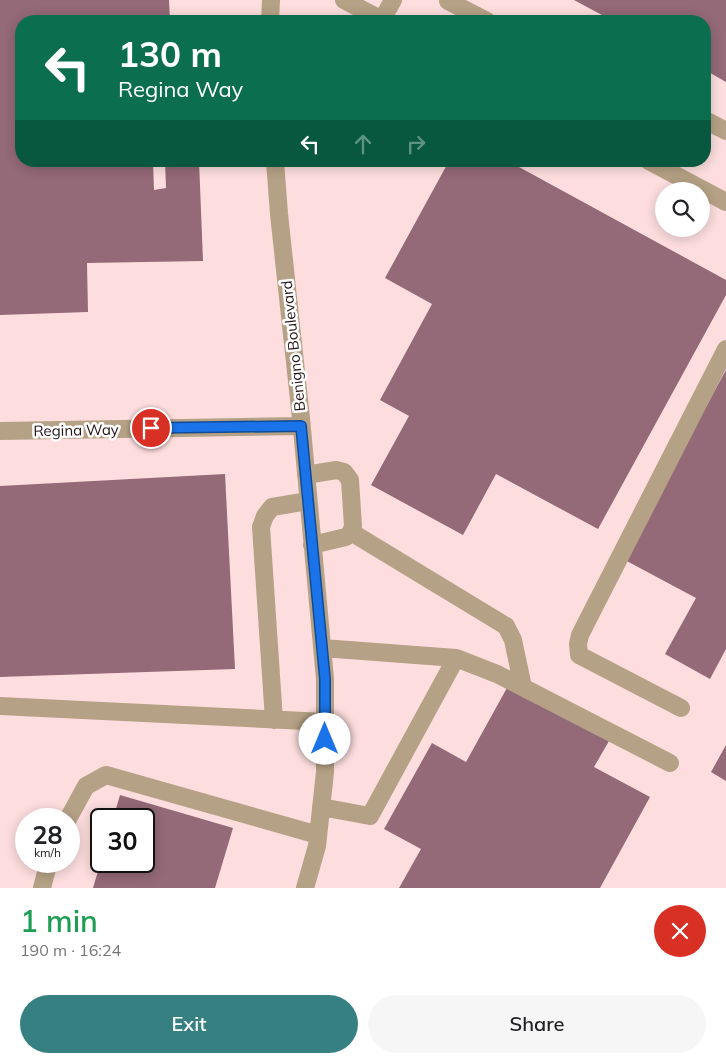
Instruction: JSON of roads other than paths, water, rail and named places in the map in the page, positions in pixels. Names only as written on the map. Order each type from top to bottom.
[{"type":"street","points":[[270,15],[271,0]]},
{"type":"street","points":[[344,0],[372,15]]},
{"type":"street","points":[[386,15],[393,0]]},
{"type":"street","points":[[448,1],[475,15]]},
{"type":"street","points":[[711,123],[726,131]]},
{"type":"street","name":"Benigno Boulevard","points":[[275,167],[325,679],[325,772],[317,846],[305,888]]},
{"type":"street","points":[[660,167],[726,202]]},
{"type":"street","points":[[680,708],[579,655],[578,644],[580,634],[726,349]]},
{"type":"street","name":"Regina Way","points":[[0,431],[301,426]]},
{"type":"street","points":[[306,475],[336,470],[344,472],[350,480],[352,532],[346,537],[312,545]]},
{"type":"street","points":[[274,720],[261,526],[265,516],[272,507],[308,502]]},
{"type":"street","points":[[352,532],[506,626],[513,640],[523,687]]},
{"type":"street","points":[[322,648],[456,658],[497,674],[670,763]]},
{"type":"street","points":[[321,808],[370,816],[456,658]]},
{"type":"street","points":[[0,706],[325,722]]},
{"type":"street","points":[[74,808],[86,786],[106,775],[318,835]]},
{"type":"street","points":[[42,888],[46,873]]}]
